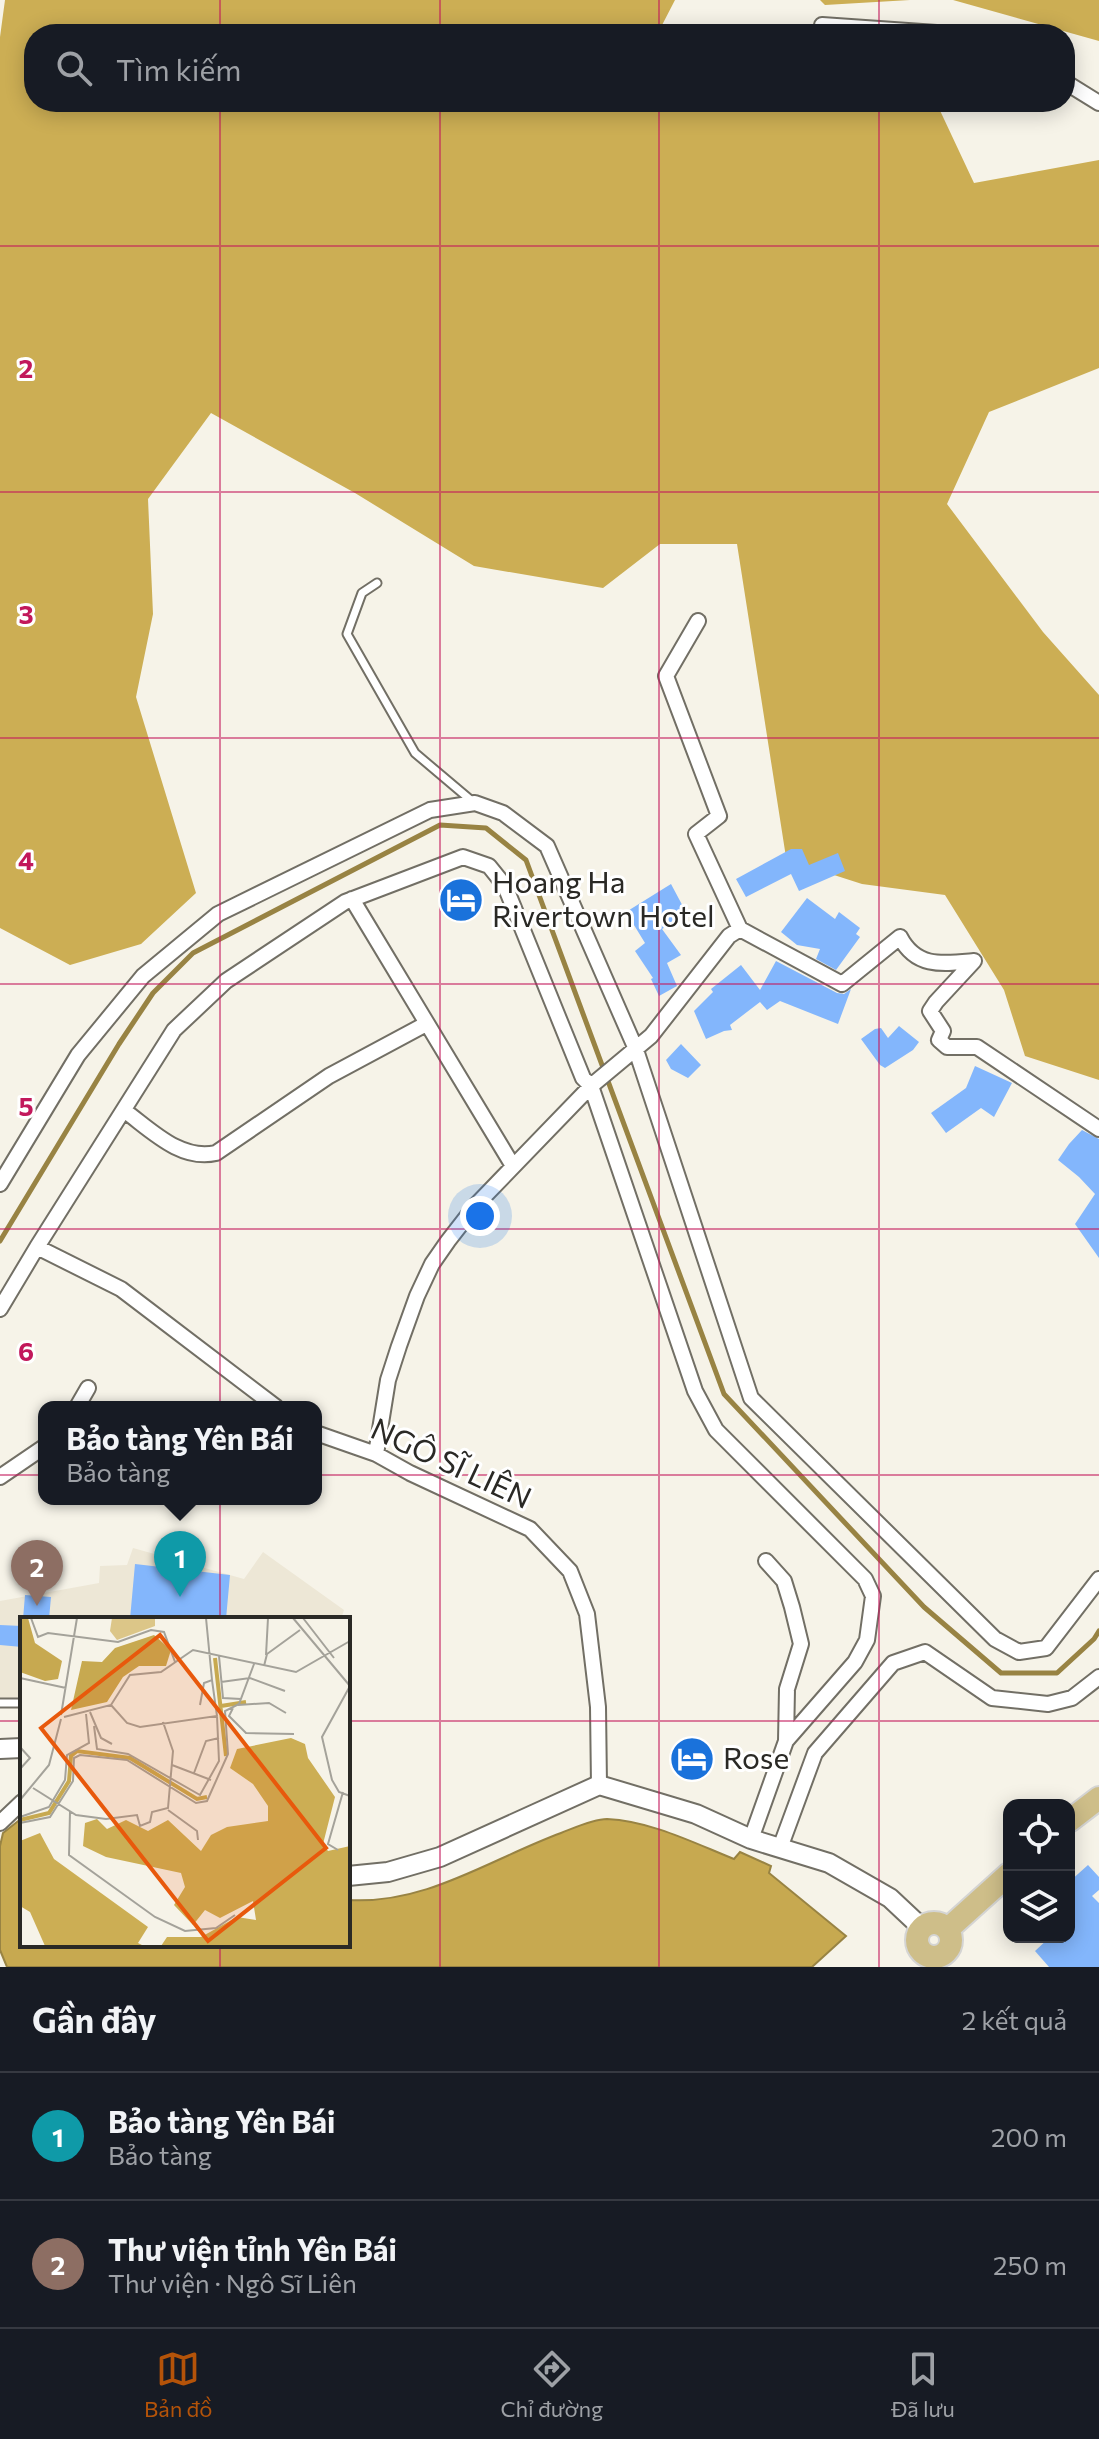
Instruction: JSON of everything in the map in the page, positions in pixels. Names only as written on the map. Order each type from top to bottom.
[{"type":"main road","points":[[1075,1816],[1099,1798]]},
{"type":"main road","points":[[948,1929],[1003,1879]]},
{"type":"main road","points":[[935,1923],[948,1929],[952,1940],[949,1950],[916,1960],[917,1941],[922,1928],[935,1923]]},
{"type":"street","points":[[1075,88],[1099,103]]},
{"type":"street","points":[[698,621],[666,676],[719,816],[696,834],[740,929],[842,984],[900,937],[908,952],[936,964],[974,961],[930,1011],[943,1031],[939,1040],[947,1047],[977,1047],[1099,1129]]},
{"type":"street","points":[[0,1184],[78,1055],[143,976],[218,914],[430,810],[475,803],[503,813],[547,846],[631,1051],[751,1398],[995,1639],[1019,1652],[1046,1648],[1099,1579]]},
{"type":"street","points":[[0,1309],[174,1030],[226,981],[352,899],[463,857],[489,866],[505,886],[583,1078],[593,1084],[695,1391],[716,1430],[865,1579],[873,1596],[867,1640],[855,1662],[786,1741]]},
{"type":"street","points":[[352,899],[513,1166]]},
{"type":"street","points":[[376,1454],[388,1380],[417,1296],[432,1264],[476,1205],[593,1084],[651,1036],[729,936],[740,929]]},
{"type":"street","points":[[125,1111],[184,1152],[203,1156],[216,1153],[329,1076],[426,1024]]},
{"type":"street","points":[[37,1247],[121,1289],[268,1401]]},
{"type":"street","points":[[80,1401],[88,1388]]},
{"type":"street","name":"NGÔ SĨ LIÊN","points":[[322,1435],[376,1454],[530,1529],[570,1571],[587,1614],[598,1707],[599,1785]]},
{"type":"street","points":[[0,1477],[38,1451]]},
{"type":"street","points":[[751,1839],[786,1741],[787,1689],[801,1644],[784,1581],[766,1561]]},
{"type":"street","points":[[780,1848],[815,1753],[893,1663],[925,1652],[992,1698],[1048,1704],[1072,1698],[1099,1677]]},
{"type":"street","points":[[0,1749],[20,1748]]},
{"type":"street","points":[[350,1876],[388,1872],[440,1857],[599,1785],[696,1814],[751,1839],[829,1863],[890,1898],[922,1928]]},
{"type":"street","points":[[0,1823],[20,1804]]},
{"type":"lane","points":[[377,583],[362,593],[347,634],[415,753],[475,803]]},
{"type":"shaded area","points":[[5,0],[675,0],[663,24],[24,24],[24,112],[941,112],[974,183],[1099,160],[1099,368],[989,412],[947,504],[1043,632],[1099,695],[1099,1080],[1025,1056],[1004,990],[945,895],[788,870],[737,544],[660,544],[603,588],[474,566],[355,493],[211,413],[148,499],[153,614],[136,697],[196,893],[141,944],[70,965],[0,928],[0,37]]},
{"type":"shaded area","points":[[820,0],[910,0],[825,5]]},
{"type":"shaded area","points":[[953,0],[1099,0],[1099,41],[1075,34],[1075,24],[1038,24]]},
{"type":"shaded area","points":[[133,1548],[244,1579],[263,1552],[344,1610],[342,1617],[20,1617],[20,1700],[0,1698],[0,1601],[99,1583],[100,1566],[127,1565]]},
{"type":"shaded area","points":[[607,1819],[656,1828],[734,1859],[740,1852],[771,1866],[769,1873],[846,1936],[812,1967],[7,1967],[0,1950],[0,1846],[3,1833],[20,1820],[20,1947],[350,1947],[350,1900],[377,1900],[431,1888],[578,1826]]},
{"type":"building","points":[[791,849],[802,849],[809,865],[838,853],[845,871],[799,891],[791,874],[746,897],[736,879]]},
{"type":"building","points":[[671,884],[687,914],[662,929],[681,955],[667,963],[677,986],[659,996],[653,978],[635,951],[645,943],[626,912]]},
{"type":"building","points":[[807,898],[835,919],[839,912],[860,928],[856,934],[860,937],[836,970],[816,959],[820,949],[797,945],[781,932]]},
{"type":"building","points":[[776,961],[837,993],[844,994],[851,989],[838,1024],[780,1001],[767,1010],[760,1002],[730,1025],[732,1030],[706,1039],[694,1011],[713,992],[711,989],[741,965],[760,990]]},
{"type":"building","points":[[899,1026],[919,1042],[913,1050],[885,1068],[861,1039],[881,1028],[888,1038]]},
{"type":"building","points":[[681,1044],[701,1065],[688,1078],[671,1069],[666,1060]]},
{"type":"building","points":[[975,1066],[1012,1083],[994,1117],[981,1108],[946,1133],[931,1113],[966,1088]]},
{"type":"building","points":[[1082,1130],[1099,1139],[1099,1258],[1075,1224],[1095,1194],[1058,1160]]},
{"type":"building","points":[[135,1564],[230,1575],[226,1617],[130,1617]]},
{"type":"building","points":[[25,1595],[51,1597],[49,1617],[23,1617]]},
{"type":"building","points":[[0,1625],[20,1626],[20,1647],[0,1645]]},
{"type":"building","points":[[1088,1865],[1099,1877],[1099,1890],[1092,1896],[1099,1903],[1099,1967],[1049,1967],[1035,1951],[1044,1943],[1075,1943],[1075,1877]]},
{"type":"waterway","points":[[0,1241],[153,993],[193,953],[440,825],[486,828],[526,860],[724,1394],[924,1607],[1001,1673],[1057,1673],[1099,1631]]},
{"type":"place","name":"Hoang Ha Rivertown Hotel","points":[[461,900]]},
{"type":"place","name":"Bảo tàng Yên Bái","points":[[180,1597]]},
{"type":"place","name":"Thư viện tỉnh Yên Bái","points":[[37,1606]]},
{"type":"place","name":"Rose","points":[[692,1759]]}]
